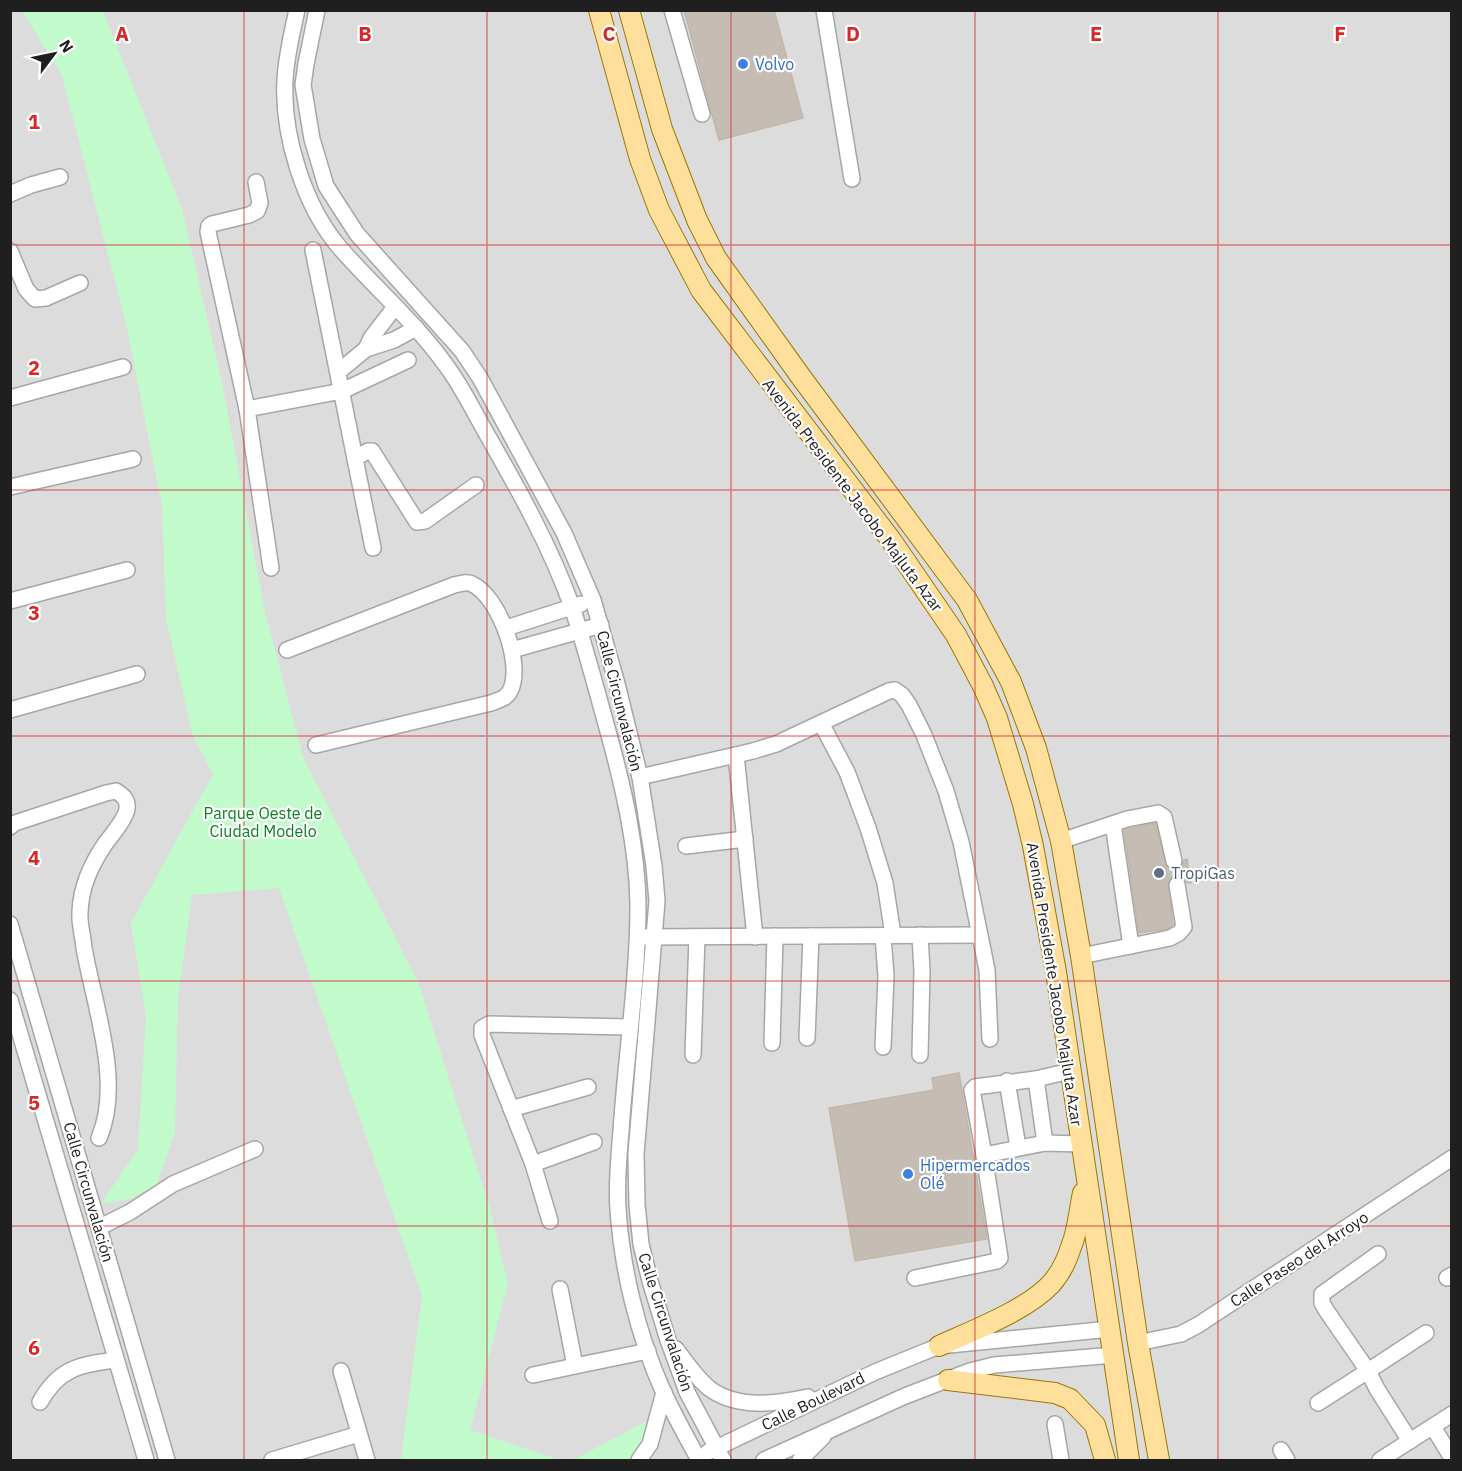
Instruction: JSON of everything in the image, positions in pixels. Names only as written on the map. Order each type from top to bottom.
[{"type":"main road","name":"Avenida Presidente Jacobo Majluta Azar","points":[[599,10],[640,159],[658,210],[701,290],[891,540],[956,635],[983,686],[1008,751],[1033,846],[1056,972],[1129,1461]]},
{"type":"main road","name":"Avenida Presidente Jacobo Majluta Azar","points":[[629,10],[662,129],[697,220],[716,258],[801,377],[967,600],[1011,682],[1036,748],[1061,841],[1081,956],[1138,1343],[1159,1461]]},
{"type":"main road","points":[[939,1346],[1020,1306],[1052,1283],[1065,1263],[1072,1244],[1086,1179]]},
{"type":"main road","points":[[948,1380],[1055,1393],[1070,1399],[1095,1425],[1106,1461]]},
{"type":"street","name":"Calle Circunvalación","points":[[297,10],[285,79],[285,112],[292,147],[308,196],[319,218],[336,243],[416,328],[463,390],[518,489],[546,547],[572,606],[597,688],[625,800],[638,903],[619,1154],[618,1207],[623,1249],[639,1325],[664,1392],[695,1459]]},
{"type":"street","name":"Calle Circunvalación","points":[[317,10],[303,85],[312,139],[326,186],[357,234],[462,351],[480,378],[564,533],[593,600],[601,625],[640,777],[657,901],[636,1154],[637,1205],[644,1253],[668,1340],[687,1392],[719,1454]]},
{"type":"street","points":[[672,10],[702,114]]},
{"type":"street","points":[[824,10],[852,179]]},
{"type":"street","points":[[10,194],[60,177]]},
{"type":"street","points":[[256,182],[260,203],[257,211],[212,224],[208,232],[247,409],[271,568]]},
{"type":"street","points":[[314,250],[373,548]]},
{"type":"street","points":[[10,251],[26,289],[34,299],[46,298],[80,283]]},
{"type":"street","points":[[366,349],[371,338],[395,306]]},
{"type":"street","points":[[338,372],[366,349],[394,340],[416,328]]},
{"type":"street","points":[[247,409],[342,391],[408,360]]},
{"type":"street","points":[[10,398],[123,367]]},
{"type":"street","points":[[355,458],[372,450],[417,522],[425,521],[477,484]]},
{"type":"street","points":[[10,487],[133,459]]},
{"type":"street","points":[[10,601],[127,570]]},
{"type":"street","points":[[287,650],[454,585],[467,583],[473,584],[489,598],[506,628],[512,650],[513,683],[510,692],[504,698],[316,745]]},
{"type":"street","points":[[506,628],[593,600]]},
{"type":"street","points":[[512,650],[601,625]]},
{"type":"street","points":[[10,710],[137,674]]},
{"type":"street","points":[[640,777],[776,744],[889,691],[895,690],[902,695],[924,735],[946,791],[961,842],[988,978],[990,1039]]},
{"type":"street","points":[[821,723],[847,772],[885,883],[888,935],[883,1047]]},
{"type":"street","points":[[736,755],[755,937]]},
{"type":"street","points":[[12,824],[106,793],[116,791],[127,801],[128,812],[103,847],[81,891],[79,916],[87,966],[103,1033],[108,1083],[108,1112],[99,1138]]},
{"type":"street","points":[[1061,841],[1113,824],[1158,813],[1164,816],[1174,861]]},
{"type":"street","points":[[1113,824],[1131,946]]},
{"type":"street","points":[[686,846],[745,839]]},
{"type":"street","points":[[1081,956],[1170,938],[1179,933],[1184,927],[1177,885]]},
{"type":"street","name":"Calle Circunvalación","points":[[10,924],[167,1461]]},
{"type":"street","points":[[636,937],[980,934]]},
{"type":"street","points":[[920,935],[922,970],[920,1055]]},
{"type":"street","points":[[772,1043],[775,936]]},
{"type":"street","points":[[807,1038],[811,936]]},
{"type":"street","points":[[693,1055],[697,937]]},
{"type":"street","name":"Calle Circunvalación","points":[[10,1000],[146,1461]]},
{"type":"street","points":[[550,1221],[533,1164],[482,1035],[482,1028],[489,1024],[629,1027]]},
{"type":"street","points":[[915,1278],[997,1261],[1000,1258],[972,1090],[975,1087],[1036,1079],[1070,1071]]},
{"type":"street","points":[[1036,1079],[1045,1143]]},
{"type":"street","points":[[1007,1081],[1018,1148]]},
{"type":"street","points":[[511,1109],[588,1087]]},
{"type":"street","points":[[533,1164],[594,1142]]},
{"type":"street","points":[[984,1155],[1045,1143],[1081,1144]]},
{"type":"street","points":[[100,1227],[130,1212],[173,1184],[255,1149]]},
{"type":"street","name":"Calle Paseo del Arroyo","points":[[1138,1343],[1181,1334],[1198,1325],[1452,1158]]},
{"type":"street","points":[[1378,1254],[1322,1294],[1322,1303],[1368,1371],[1410,1441]]},
{"type":"street","points":[[561,1289],[575,1366]]},
{"type":"street","name":"Calle Boulevard","points":[[695,1459],[719,1454],[828,1393],[900,1360],[939,1346],[1110,1329]]},
{"type":"street","points":[[1318,1404],[1426,1333]]},
{"type":"street","points":[[668,1340],[710,1388],[727,1397],[748,1403],[768,1403],[828,1393]]},
{"type":"street","points":[[533,1375],[648,1351]]},
{"type":"street","name":"Calle Boulevard","points":[[764,1461],[830,1429],[970,1371],[994,1365],[1114,1355]]},
{"type":"street","points":[[40,1402],[47,1390],[64,1373],[81,1365],[116,1360]]},
{"type":"street","points":[[341,1371],[367,1461]]},
{"type":"street","points":[[639,1461],[650,1444],[664,1392]]},
{"type":"street","points":[[1380,1461],[1452,1414]]},
{"type":"street","points":[[1054,1424],[1061,1461]]},
{"type":"street","points":[[1433,1426],[1452,1458]]},
{"type":"street","points":[[800,1461],[830,1429]]},
{"type":"street","points":[[272,1461],[360,1434]]},
{"type":"shaded area","points":[[10,11],[1451,11],[1451,1460],[11,1460]]},
{"type":"green space","name":"Parque Oeste de Ciudad Modelo","points":[[22,11],[103,11],[182,209],[222,383],[265,612],[303,757],[419,984],[489,1206],[508,1283],[470,1430],[560,1460],[401,1460],[422,1296],[279,888],[192,895],[178,997],[175,1132],[157,1184],[133,1198],[101,1204],[138,1149],[146,1017],[131,923],[213,774],[193,736],[166,619],[162,505],[127,328],[62,75]]},
{"type":"green space","points":[[649,1420],[646,1452],[637,1460],[573,1460]]},
{"type":"building","name":"Volvo","points":[[684,10],[774,10],[803,118],[719,140]]},
{"type":"building","name":"TropiGas","points":[[1155,823],[1167,867],[1177,870],[1187,859],[1191,883],[1187,883],[1184,878],[1176,875],[1168,881],[1173,925],[1167,929],[1139,933],[1124,830]]},
{"type":"building","name":"Hipermercados Olé","points":[[959,1073],[987,1239],[855,1261],[829,1108],[934,1090],[932,1078]]},
{"type":"tunnel","points":[[1174,861],[1177,885]]},
{"type":"place","name":"Volvo","points":[[743,64]]},
{"type":"place","name":"TropiGas","points":[[1159,873]]},
{"type":"place","name":"Hipermercados Olé","points":[[908,1174]]}]
